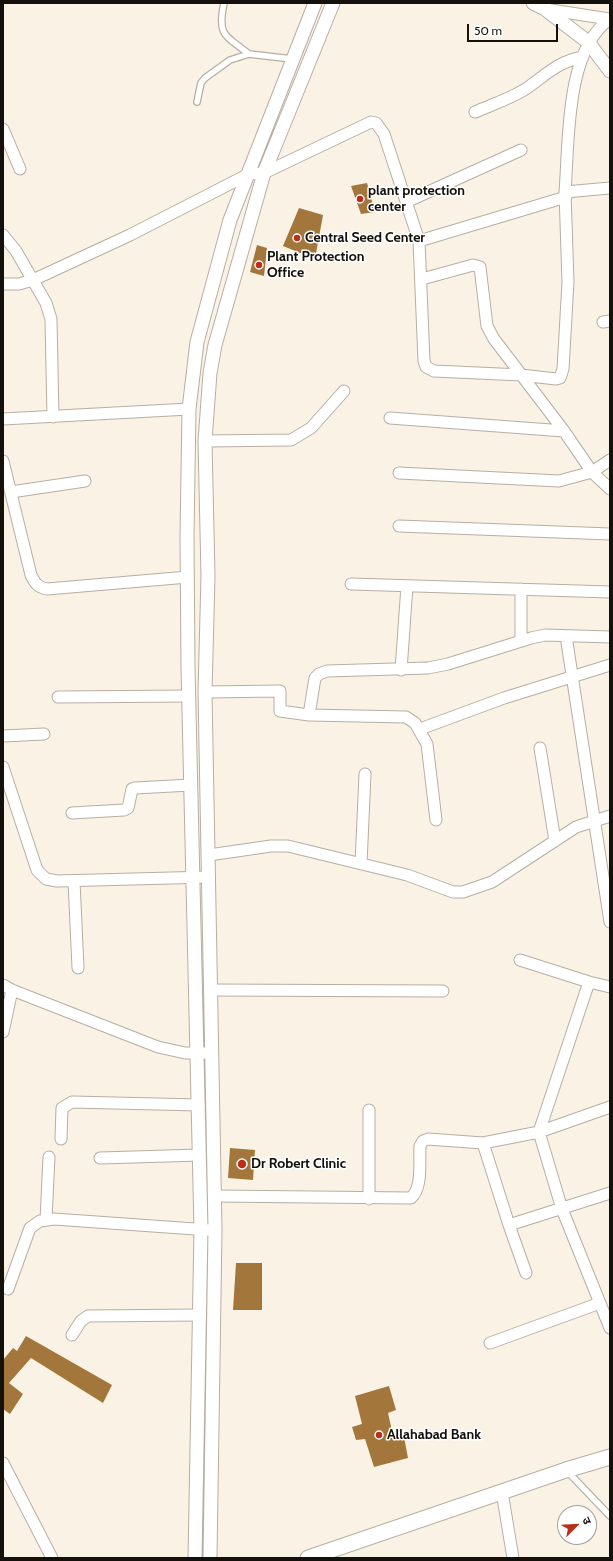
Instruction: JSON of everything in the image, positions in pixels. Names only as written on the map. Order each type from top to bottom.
[{"type":"main road","points":[[308,1558],[566,1470],[610,1457]]},
{"type":"street","points":[[196,1558],[201,1229],[188,668],[187,536],[189,409],[197,342],[230,220],[315,3]]},
{"type":"street","points":[[210,1558],[215,1196],[206,692],[207,536],[205,441],[210,373],[216,345],[264,173],[333,3]]},
{"type":"street","points":[[539,6],[610,19]]},
{"type":"street","points":[[539,6],[588,42],[610,71]]},
{"type":"street","points":[[3,284],[19,284],[33,280],[130,236],[249,174],[264,173],[371,122],[376,123],[384,134],[419,241],[422,279],[424,361],[430,370],[521,375],[556,379],[560,378],[562,374],[568,282],[565,194],[572,93],[588,42],[610,19]]},
{"type":"street","points":[[475,112],[517,94],[557,65],[571,59],[583,57]]},
{"type":"street","points":[[3,129],[20,169]]},
{"type":"street","points":[[406,202],[521,150]]},
{"type":"street","points":[[419,241],[565,194],[610,188]]},
{"type":"street","points":[[3,235],[16,251],[33,280],[46,303],[51,319],[53,417]]},
{"type":"street","points":[[422,279],[473,265],[480,268],[487,326],[494,339],[564,431],[592,472],[610,490]]},
{"type":"street","points":[[205,441],[290,440],[311,428],[344,391]]},
{"type":"street","points":[[3,419],[189,409]]},
{"type":"street","points":[[390,418],[564,431]]},
{"type":"street","points":[[399,473],[558,481],[592,472],[610,460]]},
{"type":"street","points":[[3,461],[31,575],[35,583],[40,587],[47,589],[188,577]]},
{"type":"street","points":[[11,492],[85,481]]},
{"type":"street","points":[[399,526],[610,534]]},
{"type":"street","points":[[187,536],[207,536]]},
{"type":"street","points":[[351,584],[610,592]]},
{"type":"street","points":[[401,670],[407,586]]},
{"type":"street","points":[[521,589],[521,641]]},
{"type":"street","points":[[309,714],[315,678],[319,674],[327,672],[428,668],[448,664],[521,641],[545,636],[610,636]]},
{"type":"street","points":[[566,636],[610,922]]},
{"type":"street","points":[[420,729],[504,698],[610,665]]},
{"type":"street","points":[[188,668],[206,668]]},
{"type":"street","points":[[206,692],[280,691],[280,711],[309,714],[406,717],[415,723],[420,729],[427,744],[436,820]]},
{"type":"street","points":[[58,697],[189,696]]},
{"type":"street","points":[[3,736],[44,734]]},
{"type":"street","points":[[540,748],[555,841]]},
{"type":"street","points":[[3,767],[37,870],[46,879],[57,881],[210,877]]},
{"type":"street","points":[[361,864],[365,774]]},
{"type":"street","points":[[72,813],[124,810],[128,808],[132,789],[139,787],[191,785]]},
{"type":"street","points":[[209,855],[271,846],[288,846],[407,875],[453,892],[463,892],[492,882],[576,827],[610,816]]},
{"type":"street","points":[[74,880],[78,968]]},
{"type":"street","points":[[520,960],[589,982],[610,987]]},
{"type":"street","points":[[589,982],[539,1132],[562,1209],[610,1328]]},
{"type":"street","points":[[3,1032],[7,988],[172,1052],[212,1053]]},
{"type":"street","points":[[211,990],[443,991]]},
{"type":"street","points":[[61,1139],[62,1108],[72,1102],[199,1106]]},
{"type":"street","points":[[215,1196],[369,1199],[411,1198],[415,1194],[418,1186],[420,1146],[423,1141],[428,1139],[483,1143],[539,1132],[610,1107]]},
{"type":"street","points":[[369,1110],[369,1199]]},
{"type":"street","points":[[483,1143],[526,1273]]},
{"type":"street","points":[[100,1158],[200,1155]]},
{"type":"street","points":[[46,1220],[49,1157]]},
{"type":"street","points":[[509,1225],[610,1193]]},
{"type":"street","points":[[8,1289],[30,1228],[36,1222],[46,1220],[215,1230]]},
{"type":"street","points":[[490,1343],[600,1302]]},
{"type":"street","points":[[72,1335],[82,1321],[88,1316],[200,1314]]},
{"type":"street","points":[[3,1463],[52,1558]]},
{"type":"street","points":[[502,1492],[513,1558]]},
{"type":"lane","points":[[224,3],[220,20],[224,34],[249,54]]},
{"type":"lane","points":[[197,102],[198,90],[205,78],[230,60],[249,54],[292,59]]},
{"type":"lane","points":[[566,1470],[610,1516]]},
{"type":"building","points":[[367,183],[375,212],[361,214],[351,186]]},
{"type":"building","points":[[299,208],[323,215],[315,259],[283,246]]},
{"type":"building","points":[[257,245],[267,248],[264,276],[250,272]]},
{"type":"building","points":[[230,1148],[255,1150],[253,1180],[228,1178]]},
{"type":"building","points":[[236,1263],[262,1263],[262,1310],[233,1310]]},
{"type":"building","points":[[26,1336],[112,1385],[103,1403],[31,1358],[9,1383],[23,1394],[10,1414],[3,1409],[3,1360],[13,1348],[17,1351]]},
{"type":"building","points":[[389,1386],[396,1410],[388,1413],[394,1440],[404,1437],[408,1458],[374,1467],[365,1439],[356,1440],[352,1427],[362,1424],[355,1396]]},
{"type":"place","name":"plant protection center","points":[[360,199]]},
{"type":"place","name":"Central Seed Center","points":[[297,238]]},
{"type":"place","name":"Plant Protection Office","points":[[259,265]]},
{"type":"place","name":"Dr Robert Clinic","points":[[242,1164]]},
{"type":"place","name":"Allahabad Bank","points":[[379,1435]]}]
